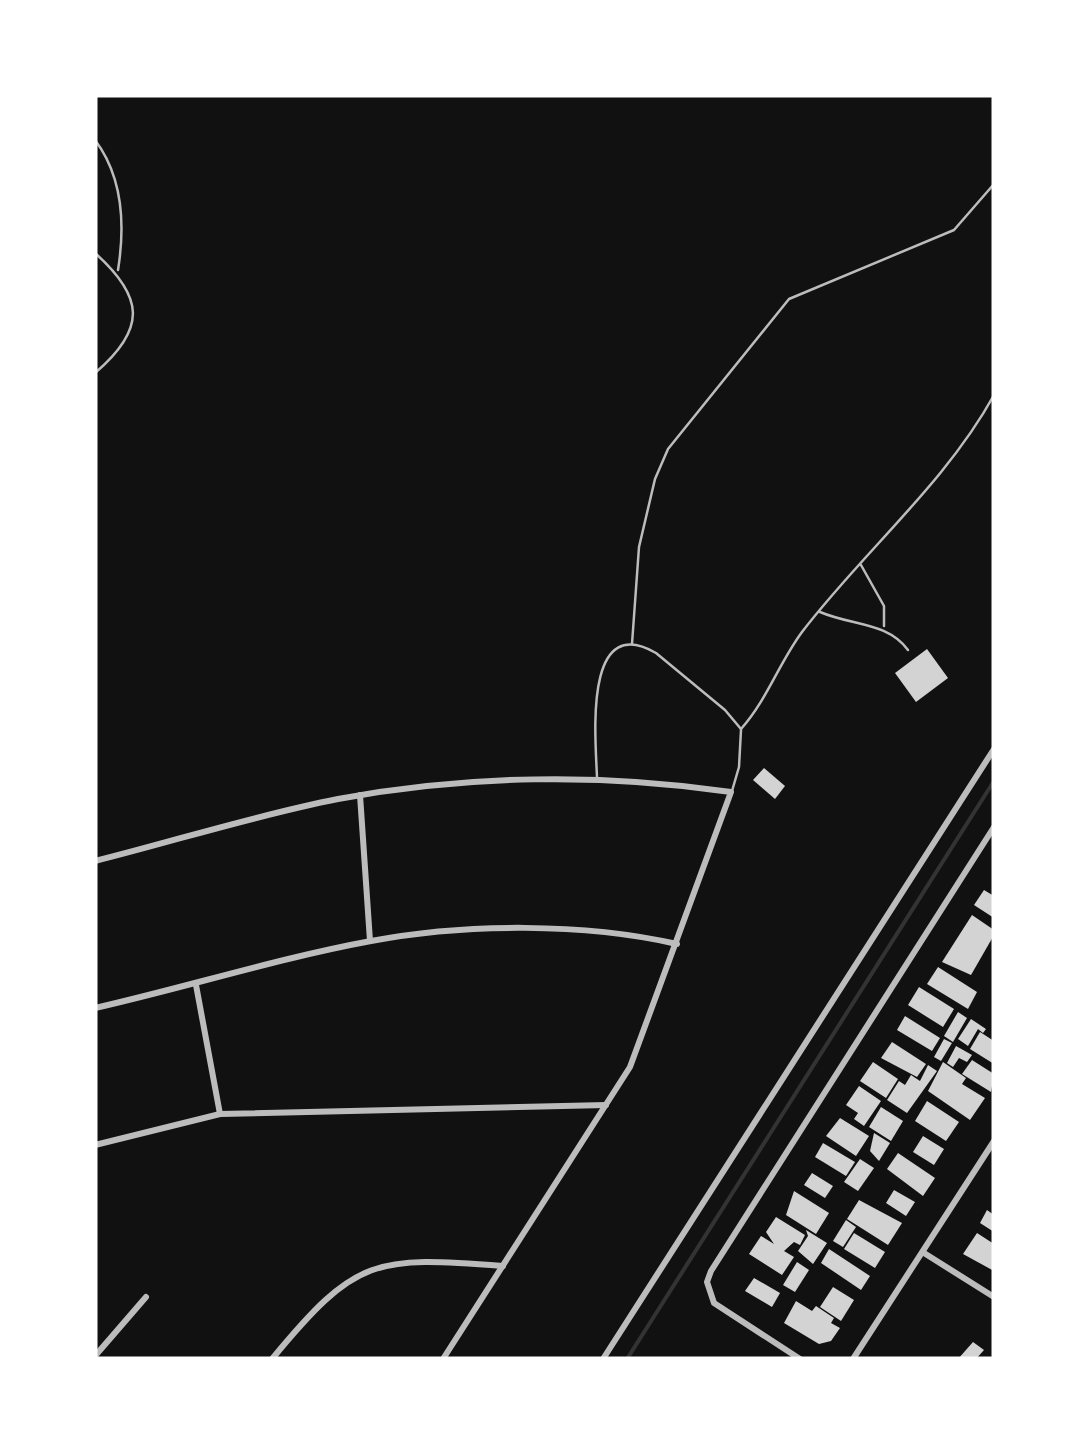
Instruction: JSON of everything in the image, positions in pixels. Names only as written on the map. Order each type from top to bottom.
[{"type":"street","points":[[603,1359],[994,750]]},
{"type":"street","points":[[95,862],[360,795],[597,779],[731,792],[644,1036],[606,1105],[443,1359]]},
{"type":"street","points":[[360,795],[370,941]]},
{"type":"street","points":[[800,1359],[714,1303],[709,1294],[711,1271],[994,827]]},
{"type":"street","points":[[95,1008],[370,941],[451,932],[574,931],[639,935],[677,944]]},
{"type":"street","points":[[196,985],[220,1114]]},
{"type":"street","points":[[95,1144],[220,1114],[606,1105]]},
{"type":"street","points":[[853,1359],[994,1141]]},
{"type":"street","points":[[924,1253],[994,1297]]},
{"type":"street","points":[[272,1359],[324,1300],[378,1266],[399,1260],[503,1266]]},
{"type":"street","points":[[95,1356],[146,1297]]},
{"type":"lane","points":[[95,140],[111,164],[118,189],[118,272]]},
{"type":"lane","points":[[632,644],[639,548],[654,478],[668,449],[715,388],[789,300],[954,230],[994,184]]},
{"type":"lane","points":[[95,253],[118,272],[130,292],[130,329],[118,350],[95,373]]},
{"type":"lane","points":[[731,792],[739,767],[740,728],[819,612],[957,452],[994,395]]},
{"type":"lane","points":[[860,564],[884,606],[884,628]]},
{"type":"lane","points":[[819,612],[851,625],[884,628],[908,650]]},
{"type":"lane","points":[[597,779],[598,678],[614,653],[632,644],[656,653],[725,710],[740,728]]},
{"type":"building","points":[[927,649],[948,678],[916,702],[895,673]]},
{"type":"building","points":[[764,768],[785,786],[775,799],[753,780]]},
{"type":"building","points":[[984,890],[994,896],[994,918],[974,905]]},
{"type":"building","points":[[972,915],[994,930],[994,935],[971,975],[942,962]]},
{"type":"building","points":[[938,967],[977,992],[968,1009],[927,984]]},
{"type":"building","points":[[919,987],[954,1009],[943,1027],[908,1005]]},
{"type":"building","points":[[958,1012],[967,1018],[953,1042],[944,1036]]},
{"type":"building","points":[[905,1016],[940,1038],[932,1051],[897,1030]]},
{"type":"building","points":[[971,1019],[986,1029],[983,1033],[978,1029],[968,1046],[958,1039]]},
{"type":"building","points":[[980,1032],[994,1041],[994,1064],[970,1049]]},
{"type":"building","points":[[944,1039],[952,1043],[941,1061],[934,1057]]},
{"type":"building","points":[[892,1042],[926,1064],[917,1077],[881,1058]]},
{"type":"building","points":[[956,1046],[972,1055],[967,1062],[959,1058],[953,1067],[947,1063]]},
{"type":"building","points":[[972,1060],[994,1074],[991,1092],[962,1074]]},
{"type":"building","points":[[873,1062],[898,1079],[886,1098],[860,1081]]},
{"type":"building","points":[[943,1062],[966,1078],[962,1084],[985,1098],[970,1120],[928,1091]]},
{"type":"building","points":[[928,1065],[937,1071],[907,1113],[887,1100],[899,1081],[905,1085],[911,1075],[920,1081]]},
{"type":"building","points":[[859,1086],[881,1101],[864,1126],[854,1119],[858,1113],[846,1105]]},
{"type":"building","points":[[927,1101],[959,1122],[946,1141],[915,1121]]},
{"type":"building","points":[[881,1107],[903,1121],[891,1141],[869,1127]]},
{"type":"building","points":[[840,1118],[869,1136],[856,1156],[826,1136]]},
{"type":"building","points":[[874,1133],[890,1143],[879,1161],[870,1151]]},
{"type":"building","points":[[923,1136],[944,1149],[934,1165],[913,1152]]},
{"type":"building","points":[[823,1143],[855,1162],[846,1176],[815,1157]]},
{"type":"building","points":[[898,1153],[935,1178],[923,1196],[887,1169]]},
{"type":"building","points":[[860,1159],[874,1168],[858,1191],[844,1182]]},
{"type":"building","points":[[812,1173],[833,1186],[825,1198],[804,1185]]},
{"type":"building","points":[[894,1190],[915,1202],[906,1216],[886,1203]]},
{"type":"building","points":[[794,1191],[829,1213],[816,1234],[786,1215]]},
{"type":"building","points":[[859,1200],[902,1223],[888,1245],[847,1219]]},
{"type":"building","points":[[987,1210],[994,1215],[994,1232],[980,1223]]},
{"type":"building","points":[[776,1217],[805,1235],[800,1245],[794,1242],[784,1251],[794,1257],[782,1275],[749,1254],[761,1236],[774,1244],[766,1232]]},
{"type":"building","points":[[846,1220],[856,1227],[843,1247],[833,1241]]},
{"type":"building","points":[[806,1230],[827,1243],[813,1264],[798,1251],[808,1236]]},
{"type":"building","points":[[854,1233],[885,1252],[875,1268],[844,1249]]},
{"type":"building","points":[[977,1233],[994,1244],[994,1271],[963,1254]]},
{"type":"building","points":[[829,1249],[870,1276],[861,1290],[821,1263]]},
{"type":"building","points":[[797,1262],[809,1270],[795,1292],[783,1285]]},
{"type":"building","points":[[754,1278],[780,1293],[772,1307],[745,1291]]},
{"type":"building","points":[[833,1287],[854,1300],[841,1321],[820,1307]]},
{"type":"building","points":[[796,1301],[812,1311],[816,1306],[834,1318],[831,1323],[840,1328],[831,1341],[819,1344],[784,1323]]},
{"type":"building","points":[[973,1342],[984,1350],[976,1359],[958,1359]]},
{"type":"waterway","points":[[627,1359],[994,781]]}]
